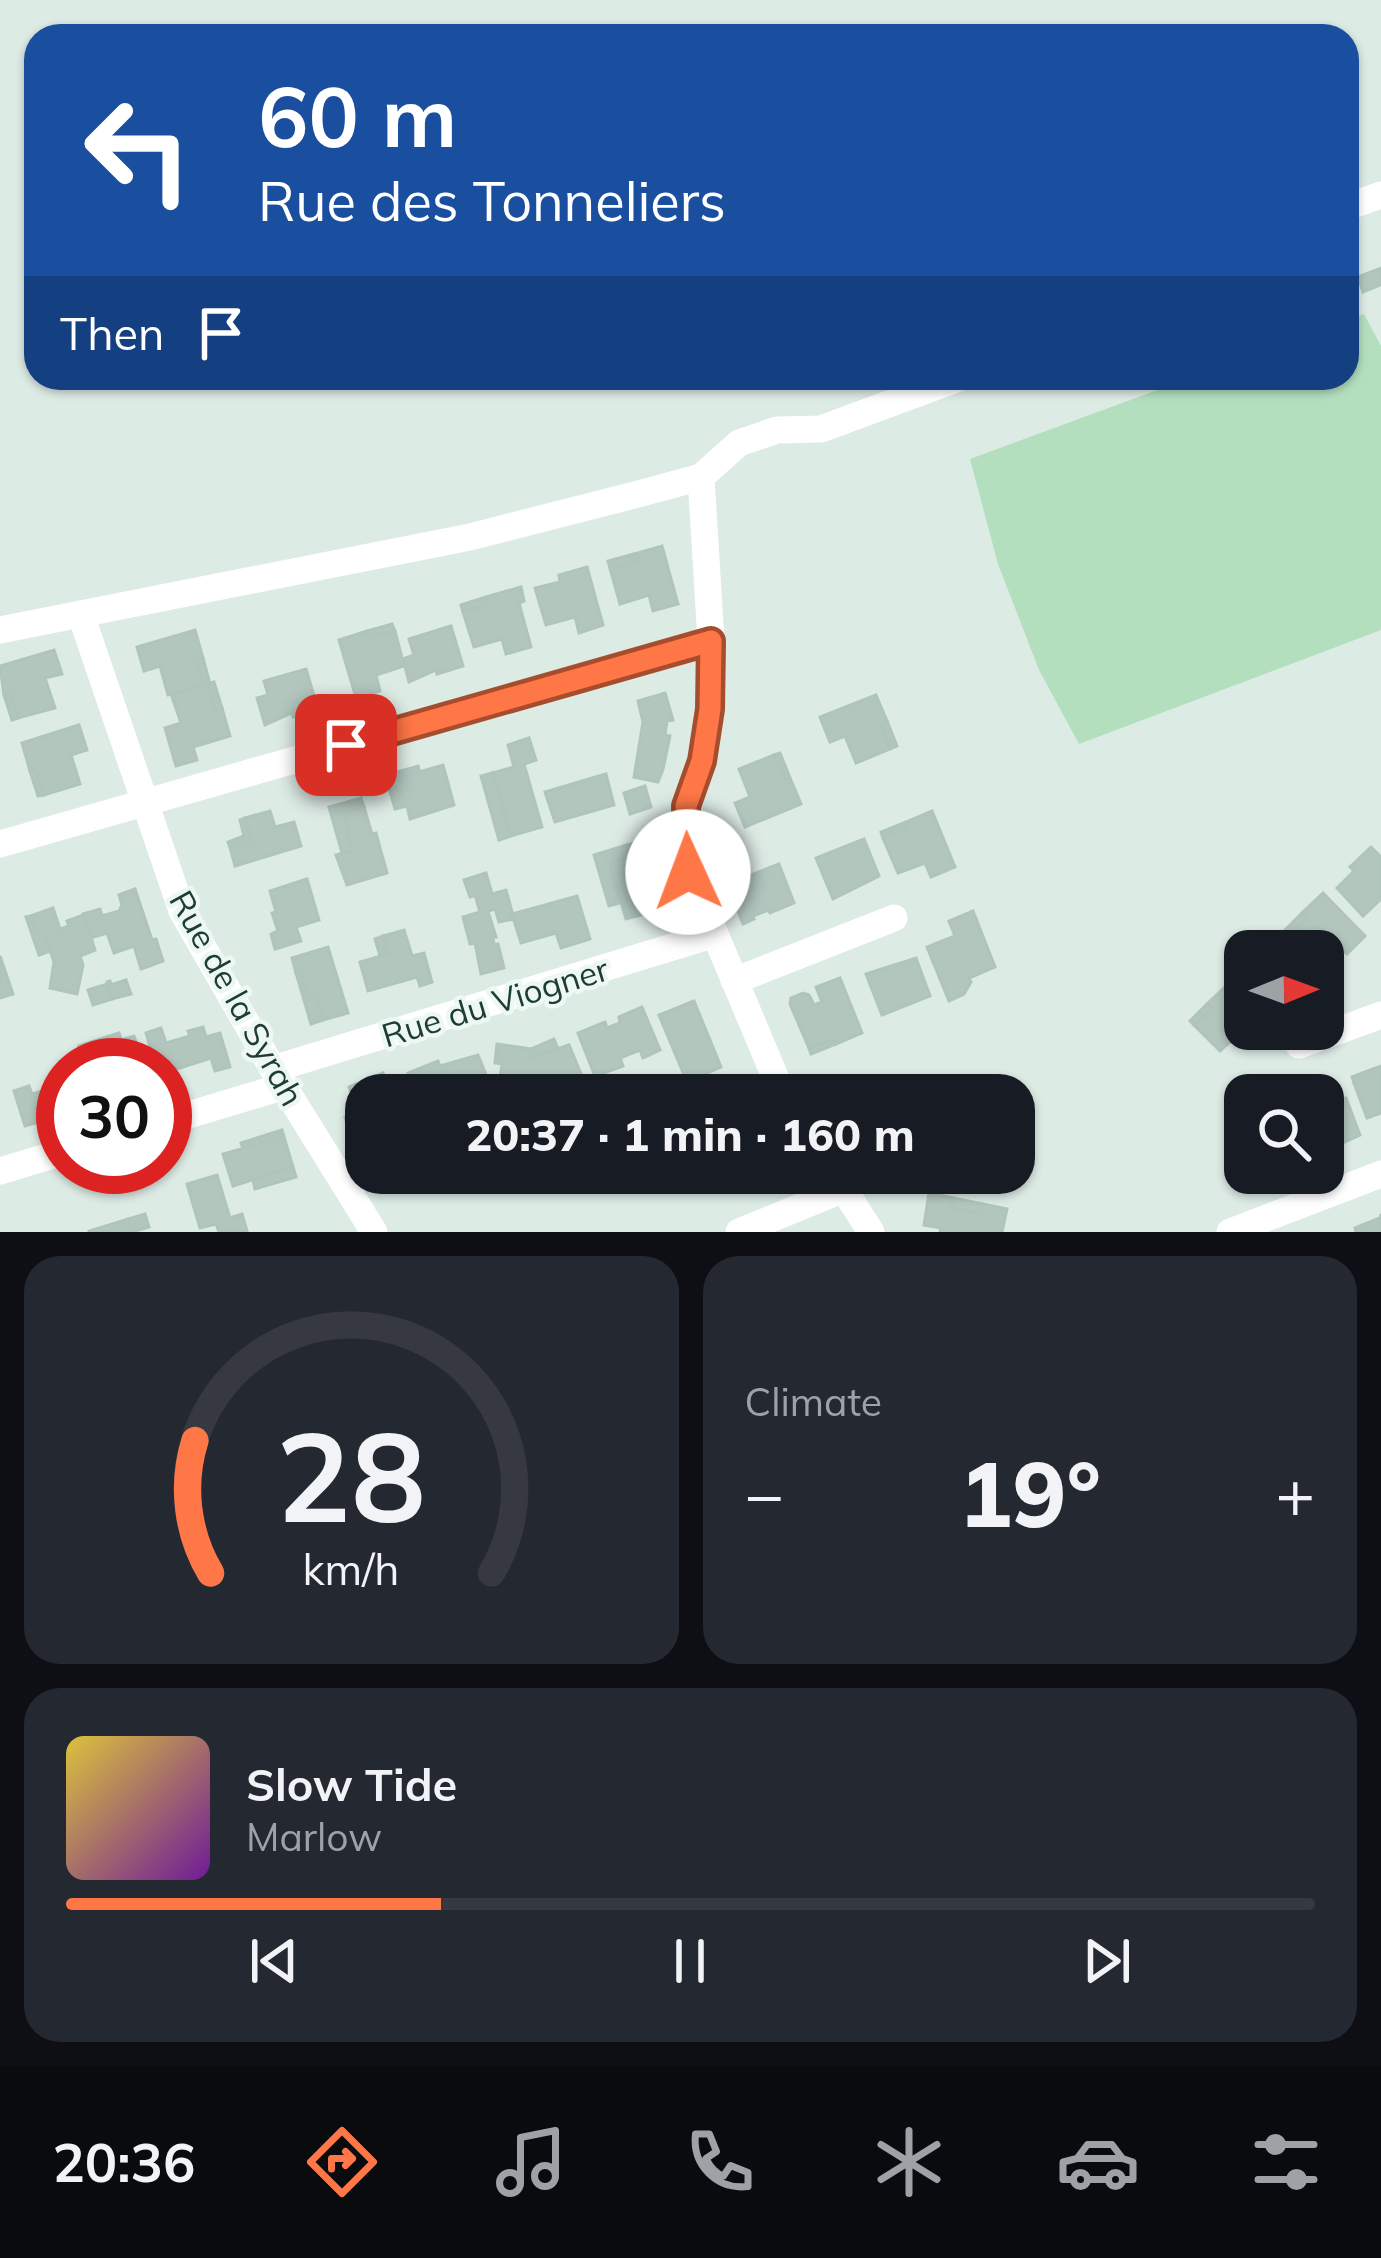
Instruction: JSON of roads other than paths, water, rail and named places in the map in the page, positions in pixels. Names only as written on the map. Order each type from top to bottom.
[{"type":"street","points":[[0,630],[470,537],[701,477],[739,443],[777,430],[821,429],[926,390]]},
{"type":"street","points":[[701,477],[711,641],[710,709],[702,761],[686,806],[688,872],[774,1074]]},
{"type":"street","name":"Rue de la Syrah","points":[[81,615],[182,911],[374,1232]]},
{"type":"street","points":[[0,844],[711,641]]},
{"type":"street","points":[[734,980],[894,918]]},
{"type":"street","name":"Rue du Viogner","points":[[192,1111],[279,1077],[715,934]]},
{"type":"street","points":[[1344,1029],[1381,1015]]},
{"type":"street","points":[[0,1171],[36,1160]]},
{"type":"street","points":[[1230,1232],[1381,1174]]},
{"type":"street","points":[[739,1232],[814,1194]]},
{"type":"street","points":[[847,1194],[871,1232]]}]
